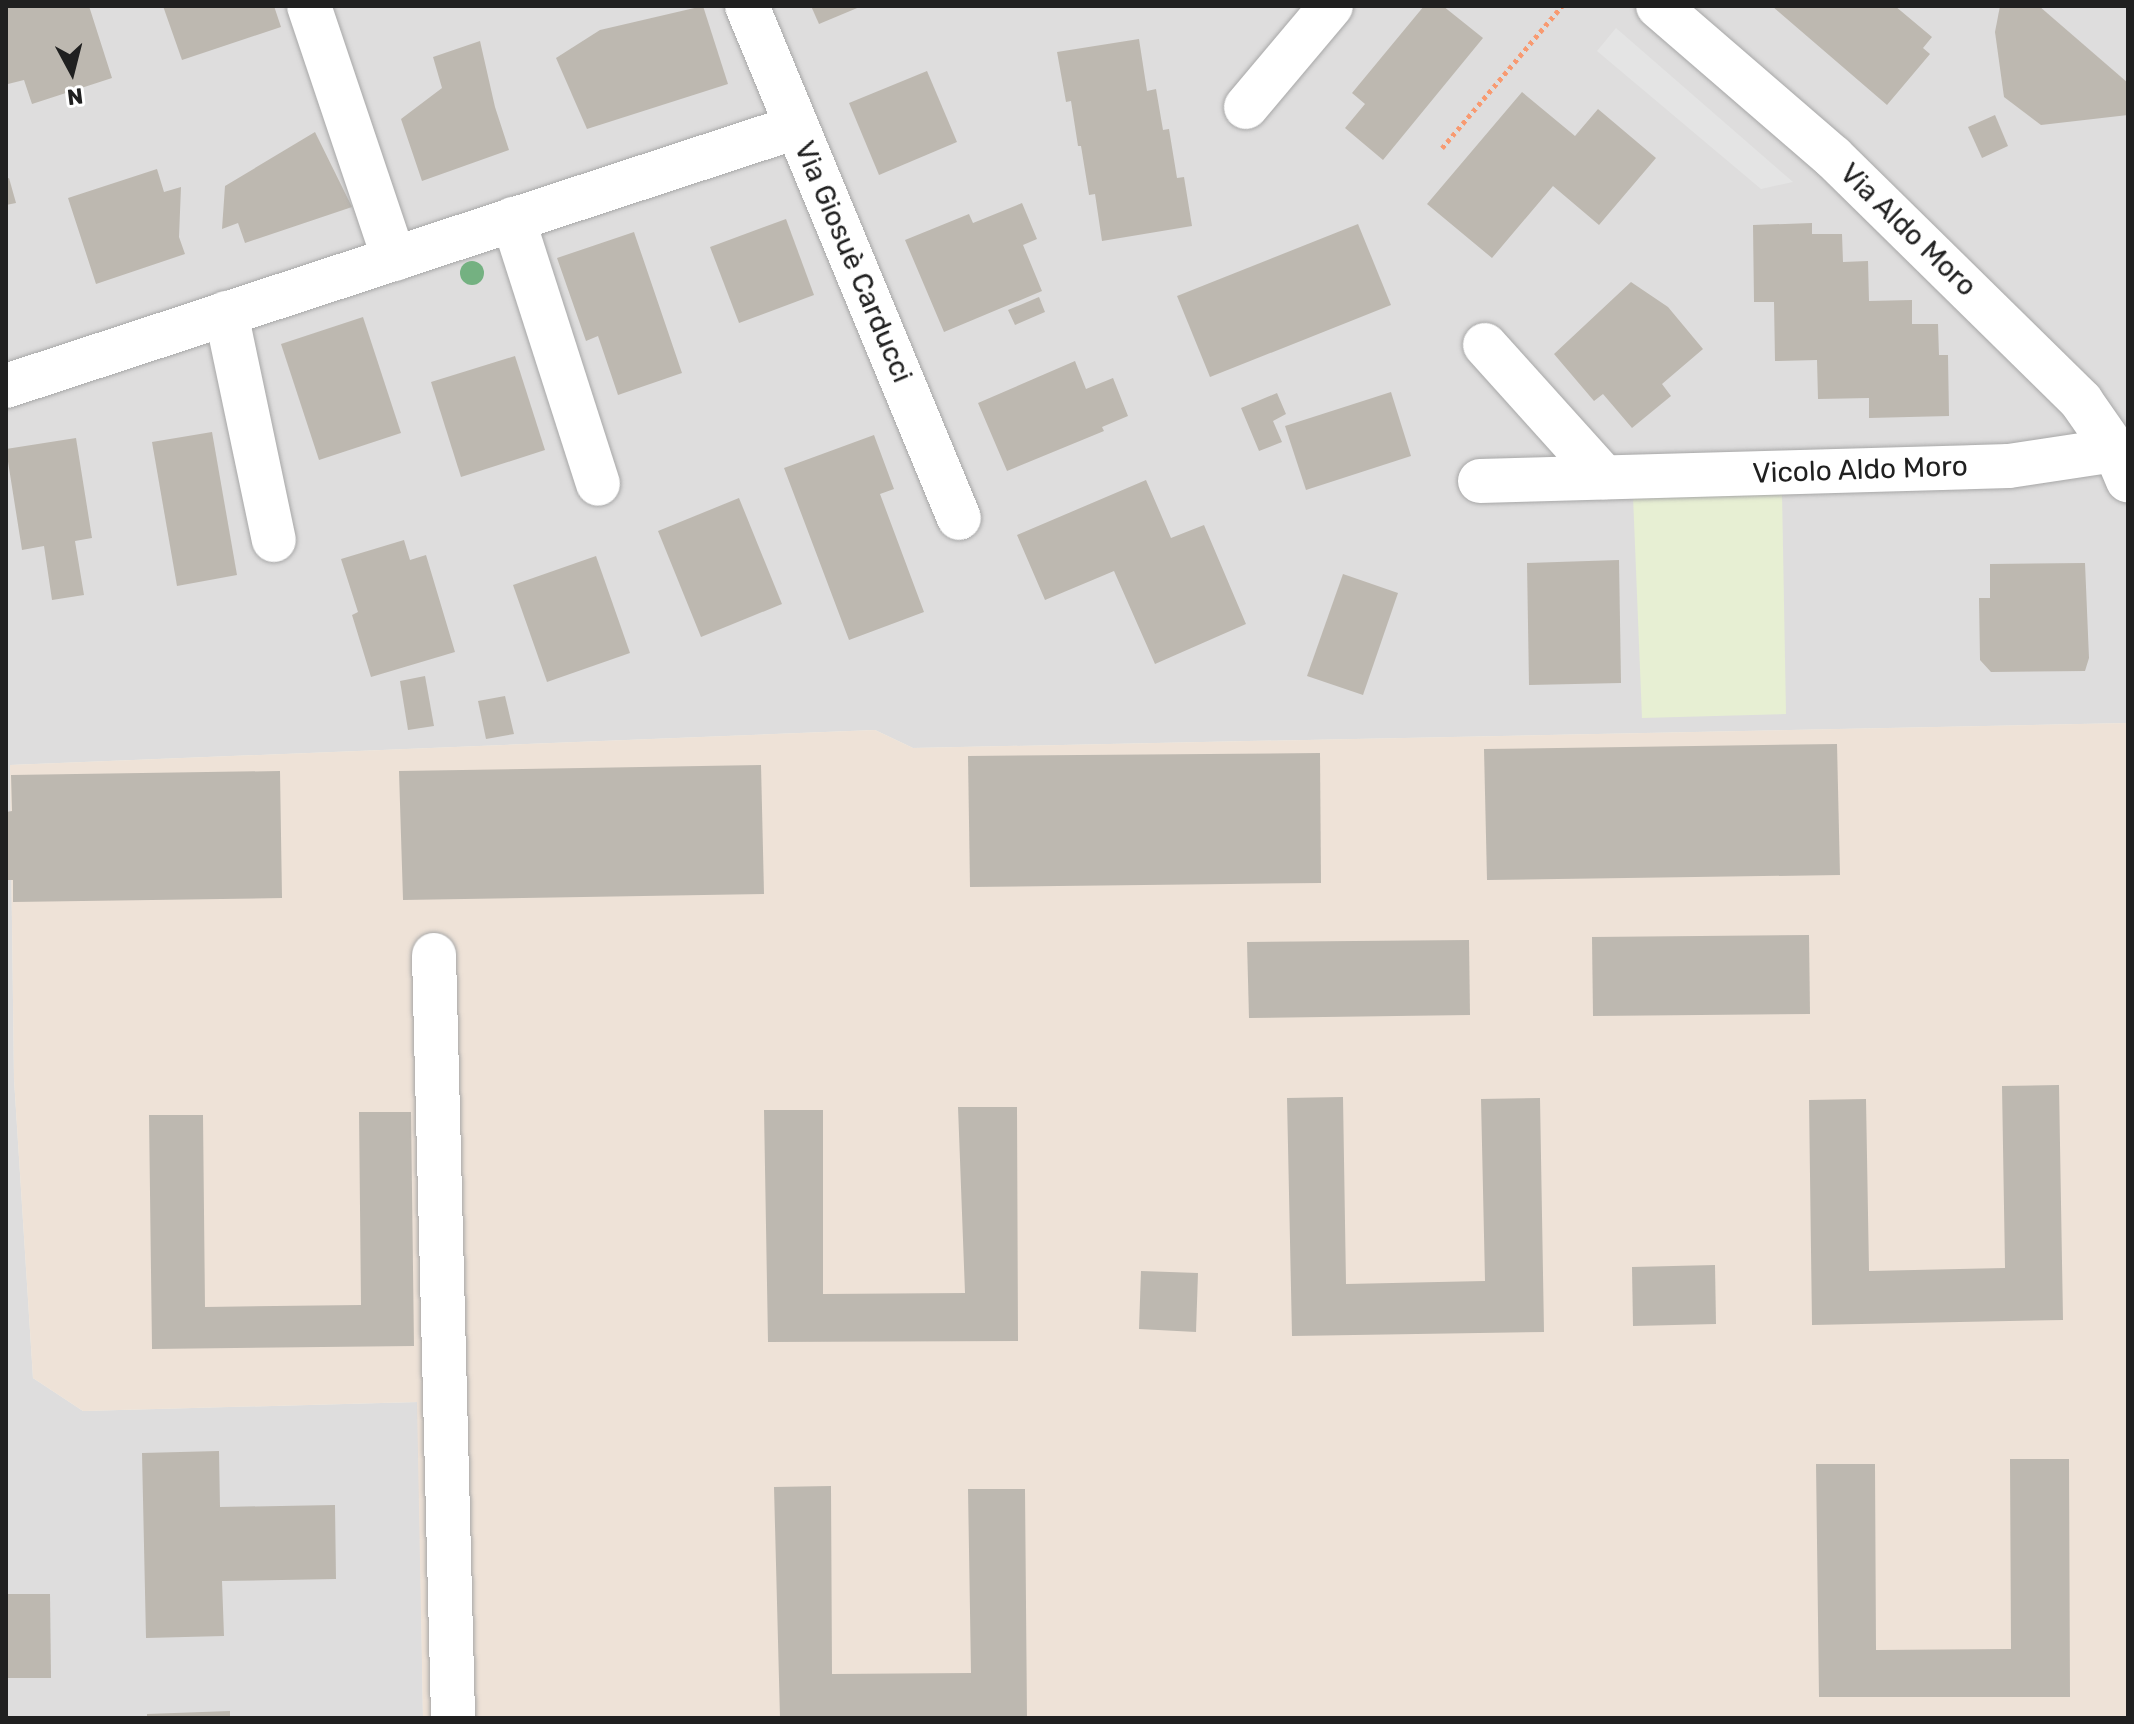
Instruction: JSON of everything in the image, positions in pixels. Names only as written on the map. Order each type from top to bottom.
[{"type":"street","points":[[309,6],[394,259]]},
{"type":"street","name":"Via Giosuè Carducci","points":[[747,6],[959,518]]},
{"type":"street","points":[[1246,107],[1331,6]]},
{"type":"street","name":"Via Aldo Moro","points":[[1658,6],[1833,157],[1954,275],[2081,401],[2124,461]]},
{"type":"street","points":[[6,386],[796,127]]},
{"type":"street","points":[[513,219],[598,484]]},
{"type":"street","points":[[226,313],[274,540]]},
{"type":"street","points":[[1485,345],[1604,477]]},
{"type":"street","name":"Vicolo Aldo Moro","points":[[1480,481],[2124,461]]},
{"type":"street","points":[[434,955],[453,1718]]},
{"type":"path","points":[[1442,148],[1562,6]]},
{"type":"shaded area","points":[[6,6],[2128,6],[2128,723],[913,748],[875,730],[10,765],[14,1079],[33,1378],[83,1411],[418,1402],[423,1718],[6,1718]]},
{"type":"shaded area","points":[[1616,28],[1793,182],[1761,189],[1597,51]]},
{"type":"shaded area","points":[[2128,723],[2128,1718],[423,1718],[417,1402],[83,1411],[33,1378],[14,1079],[10,765],[875,730],[913,748]]},
{"type":"green space","points":[[1782,492],[1786,714],[1642,718],[1633,496]]},
{"type":"building","points":[[6,6],[89,6],[112,78],[32,104],[24,80],[8,84]]},
{"type":"building","points":[[163,6],[274,6],[281,27],[182,60]]},
{"type":"building","points":[[703,6],[728,84],[587,129],[556,58],[600,30]]},
{"type":"building","points":[[811,6],[862,6],[819,24]]},
{"type":"building","points":[[1424,6],[1443,6],[1483,38],[1383,160],[1345,128],[1365,104],[1352,93]]},
{"type":"building","points":[[1772,6],[1895,6],[1932,37],[1923,48],[1930,54],[1887,105]]},
{"type":"building","points":[[2000,6],[2039,6],[2128,83],[2128,115],[2041,125],[2004,97],[1995,32]]},
{"type":"building","points":[[1139,39],[1147,91],[1156,89],[1163,130],[1169,129],[1177,178],[1184,177],[1192,226],[1102,241],[1095,194],[1089,195],[1071,101],[1066,102],[1057,52]]},
{"type":"building","points":[[480,41],[495,107],[509,150],[422,181],[401,119],[442,88],[433,57]]},
{"type":"building","points":[[927,71],[957,142],[879,175],[849,103]]},
{"type":"building","points":[[1522,92],[1575,136],[1598,109],[1656,158],[1599,225],[1553,186],[1492,258],[1427,204]]},
{"type":"building","points":[[1995,115],[2008,146],[1982,158],[1968,127]]},
{"type":"building","points":[[315,132],[352,207],[245,243],[238,223],[222,229],[225,186]]},
{"type":"building","points":[[157,169],[164,192],[181,187],[179,237],[185,254],[96,284],[68,198]]},
{"type":"building","points":[[9,178],[16,203],[6,205],[6,179]]},
{"type":"building","points":[[1022,203],[1037,239],[1023,245],[1042,291],[944,332],[905,240],[969,214],[973,223]]},
{"type":"building","points":[[786,219],[814,295],[739,323],[710,247]]},
{"type":"building","points":[[1812,223],[1812,234],[1842,234],[1843,262],[1868,261],[1869,301],[1912,300],[1912,324],[1938,324],[1939,355],[1948,355],[1949,416],[1869,418],[1869,398],[1818,399],[1817,360],[1775,361],[1774,302],[1754,302],[1753,225]]},
{"type":"building","points":[[1358,224],[1391,305],[1210,377],[1177,296]]},
{"type":"building","points":[[634,232],[682,373],[618,395],[598,336],[586,341],[557,258]]},
{"type":"building","points":[[1631,282],[1668,307],[1703,349],[1662,384],[1671,396],[1632,428],[1603,394],[1594,401],[1554,354]]},
{"type":"building","points":[[1039,297],[1045,312],[1015,325],[1008,310]]},
{"type":"building","points":[[363,317],[401,433],[319,460],[281,344]]},
{"type":"building","points":[[515,356],[545,450],[461,477],[431,382]]},
{"type":"building","points":[[1075,361],[1086,389],[1113,378],[1128,416],[1102,427],[1104,431],[1007,471],[978,403]]},
{"type":"building","points":[[1391,392],[1411,456],[1306,490],[1285,426]]},
{"type":"building","points":[[1277,393],[1286,414],[1273,421],[1282,442],[1259,451],[1241,408]]},
{"type":"building","points":[[212,432],[237,575],[177,586],[152,442]]},
{"type":"building","points":[[874,435],[894,489],[880,494],[924,612],[849,640],[784,468]]},
{"type":"building","points":[[76,438],[92,538],[75,541],[84,595],[52,600],[44,546],[22,550],[6,449]]},
{"type":"building","points":[[1146,480],[1171,538],[1204,525],[1246,624],[1155,664],[1114,571],[1045,600],[1017,535]]},
{"type":"building","points":[[739,498],[782,604],[701,637],[658,531]]},
{"type":"building","points":[[404,540],[410,560],[426,555],[455,652],[371,677],[352,615],[358,612],[341,559]]},
{"type":"building","points":[[596,556],[630,653],[547,682],[513,585]]},
{"type":"building","points":[[1619,560],[1621,683],[1529,685],[1527,563]]},
{"type":"building","points":[[2085,563],[2089,658],[2085,671],[1991,672],[1980,660],[1979,598],[1990,598],[1990,564]]},
{"type":"building","points":[[1343,574],[1398,593],[1363,695],[1307,676]]},
{"type":"building","points":[[425,676],[434,726],[408,730],[400,681]]},
{"type":"building","points":[[505,696],[514,734],[486,739],[478,701]]},
{"type":"building","points":[[1837,744],[1840,875],[1487,880],[1484,749]]},
{"type":"building","points":[[1320,753],[1321,883],[970,887],[968,756]]},
{"type":"building","points":[[761,765],[764,894],[403,900],[399,771]]},
{"type":"building","points":[[280,771],[282,898],[13,902],[13,880],[6,880],[6,812],[12,811],[11,775]]},
{"type":"building","points":[[1809,935],[1810,1014],[1593,1016],[1592,937]]},
{"type":"building","points":[[1469,940],[1470,1015],[1249,1018],[1247,942]]},
{"type":"building","points":[[2059,1085],[2063,1320],[1812,1325],[1809,1100],[1866,1099],[1869,1271],[2005,1268],[2002,1086]]},
{"type":"building","points":[[1343,1097],[1346,1284],[1485,1281],[1481,1099],[1540,1098],[1544,1332],[1292,1336],[1287,1098]]},
{"type":"building","points":[[958,1107],[1017,1107],[1018,1341],[768,1342],[764,1110],[823,1110],[823,1294],[965,1293]]},
{"type":"building","points":[[359,1112],[411,1112],[414,1346],[152,1349],[149,1115],[203,1115],[205,1307],[361,1305]]},
{"type":"building","points":[[1715,1265],[1716,1324],[1633,1326],[1632,1267]]},
{"type":"building","points":[[1141,1271],[1198,1273],[1196,1332],[1139,1329]]},
{"type":"building","points":[[219,1451],[220,1507],[335,1505],[336,1579],[222,1581],[224,1636],[146,1638],[142,1453]]},
{"type":"building","points":[[2010,1459],[2069,1459],[2070,1697],[1819,1697],[1816,1464],[1875,1464],[1876,1650],[2011,1649]]},
{"type":"building","points":[[831,1486],[832,1674],[971,1673],[968,1489],[1025,1489],[1027,1718],[780,1718],[774,1487]]},
{"type":"building","points":[[6,1594],[50,1594],[51,1678],[6,1678]]},
{"type":"building","points":[[230,1711],[230,1718],[147,1718],[147,1714]]}]
